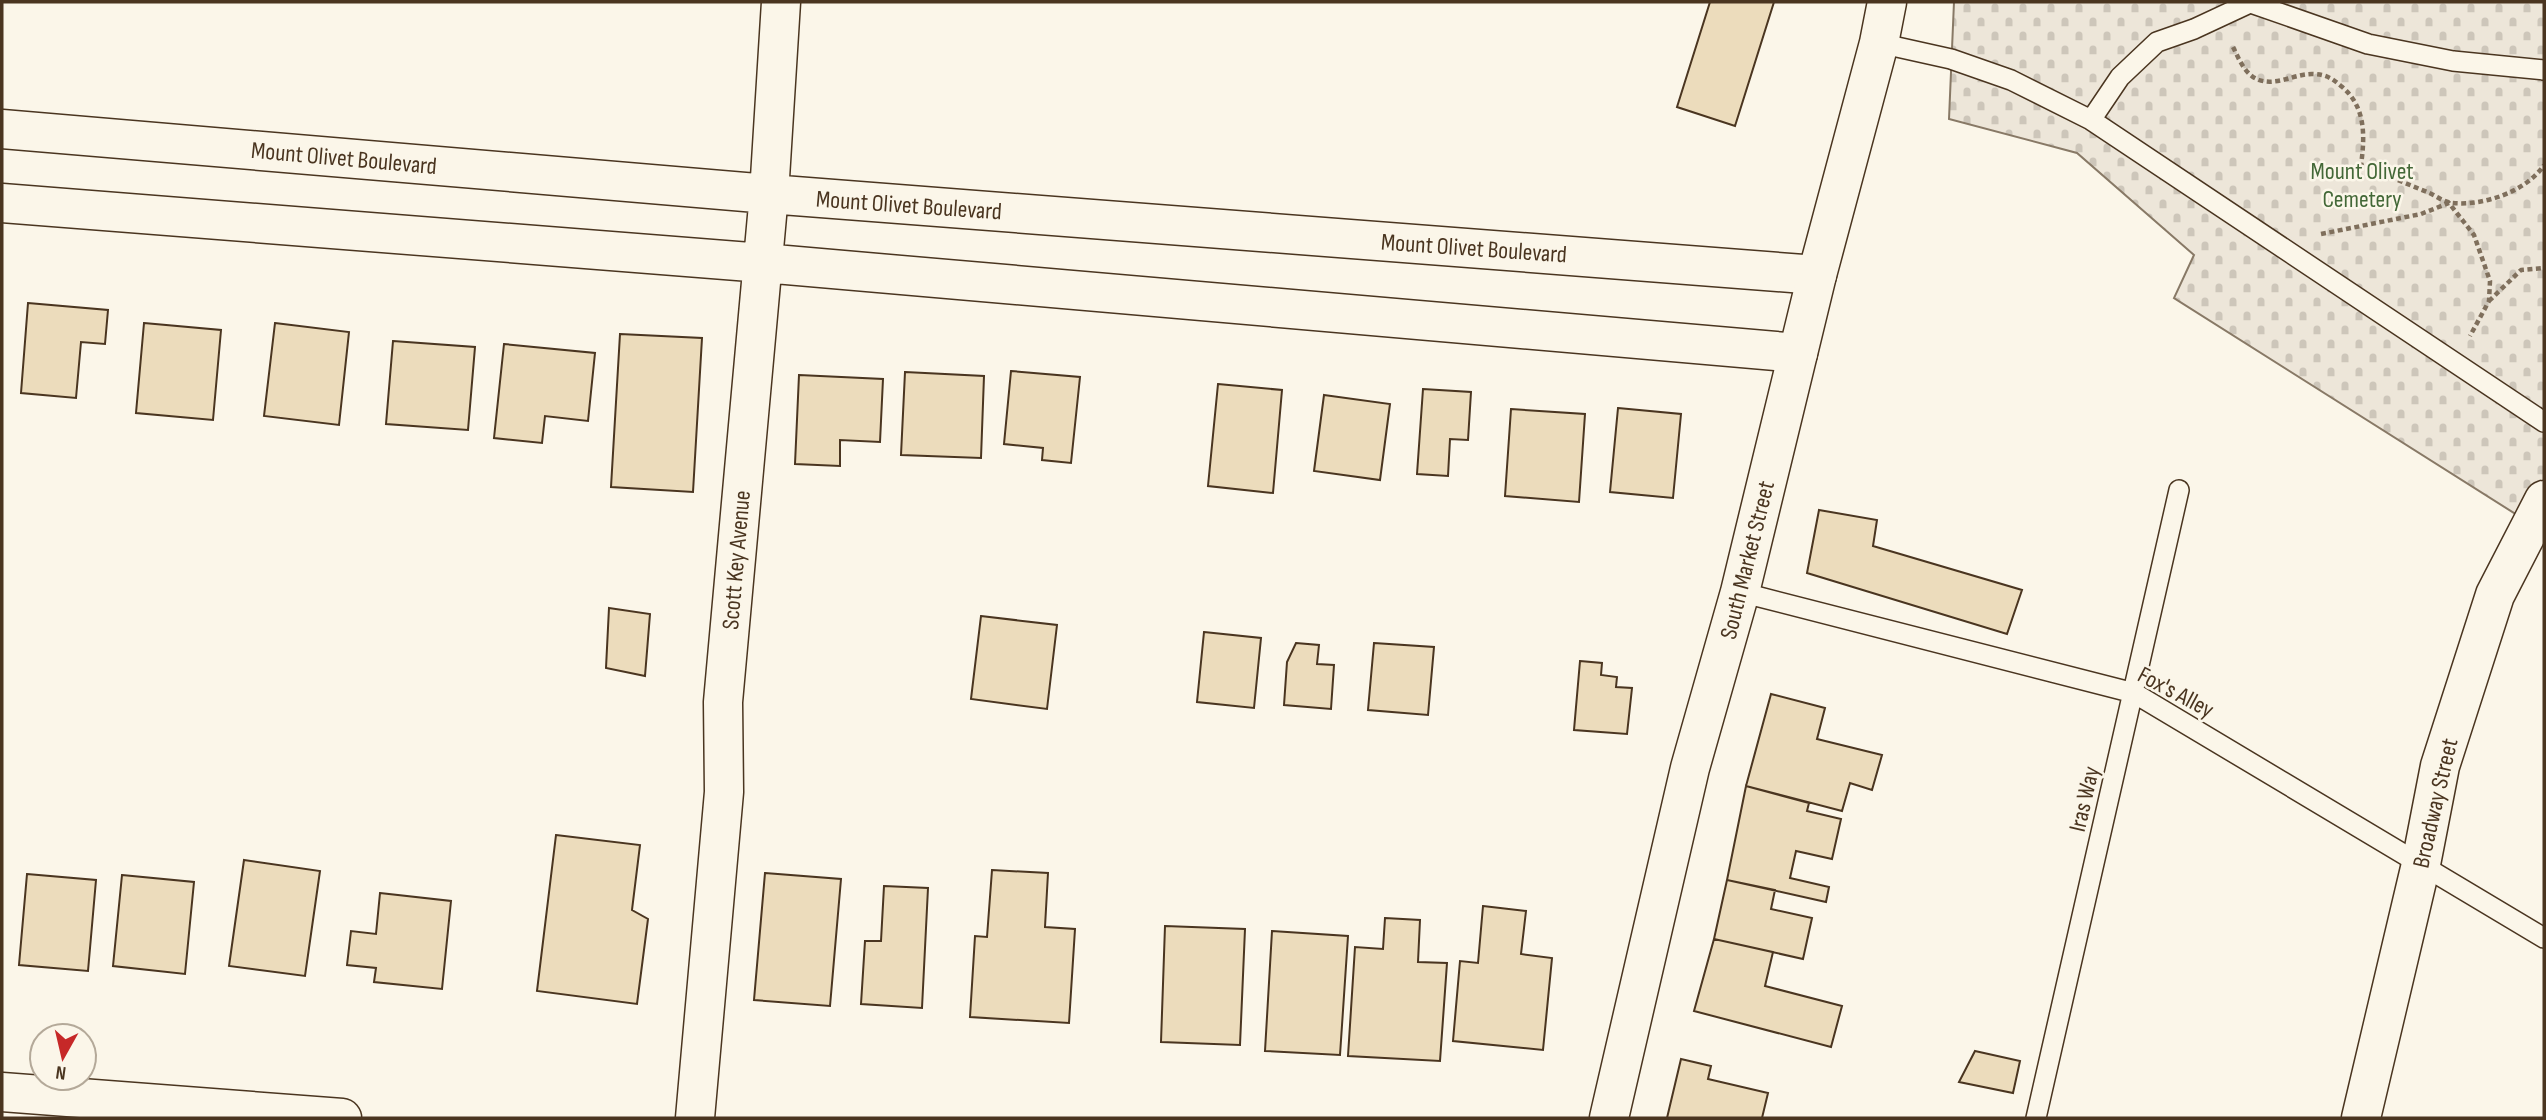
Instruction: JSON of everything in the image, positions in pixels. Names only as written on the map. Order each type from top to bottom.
[{"type":"street","name":"Scott Key Avenue","points":[[695,1118],[724,792],[723,702],[769,194],[781,2]]},
{"type":"street","name":"South Market Street","points":[[1609,1118],[1690,768],[1740,592],[1817,275],[1879,43],[1887,2]]},
{"type":"street","name":"Mount Olivet Boulevard","points":[[2,129],[769,194],[1817,275]]},
{"type":"street","points":[[2,203],[763,263],[1798,353]]},
{"type":"street","name":"Broadway Street","points":[[2361,1118],[2421,864],[2440,766],[2495,595],[2544,500]]},
{"type":"street","points":[[2,1092],[342,1118]]},
{"type":"lane","points":[[2091,120],[2120,76],[2157,42],[2251,3],[2368,44],[2453,61],[2544,70]]},
{"type":"lane","points":[[1879,43],[1951,59],[2011,80],[2091,120],[2544,422]]},
{"type":"lane","name":"Iras Way","points":[[2036,1118],[2179,491]]},
{"type":"lane","name":"Fox's Alley","points":[[1740,592],[2134,693],[2544,939]]},
{"type":"path","points":[[2221,17],[2241,65],[2257,80],[2274,82],[2312,74],[2330,76],[2350,93],[2362,115],[2364,140],[2361,165],[2449,203],[2474,235],[2490,281],[2488,300]]},
{"type":"path","points":[[2275,243],[2421,214],[2449,203],[2475,203],[2500,196],[2539,174],[2544,165]]},
{"type":"path","points":[[2455,363],[2488,300],[2521,270],[2544,268]]},
{"type":"green space","name":"Mount Olivet Cemetery","points":[[1954,2],[2544,2],[2544,532],[2174,298],[2194,255],[2077,153],[1949,119]]},
{"type":"building","points":[[1710,2],[1774,2],[1735,126],[1677,107]]},
{"type":"building","points":[[28,303],[108,310],[105,344],[81,342],[76,398],[21,393]]},
{"type":"building","points":[[144,323],[221,330],[213,420],[136,413]]},
{"type":"building","points":[[275,323],[349,332],[339,425],[264,416]]},
{"type":"building","points":[[620,334],[702,338],[693,492],[611,487]]},
{"type":"building","points":[[393,341],[475,347],[468,430],[386,424]]},
{"type":"building","points":[[504,344],[595,353],[588,421],[545,416],[542,443],[494,438]]},
{"type":"building","points":[[1011,371],[1080,377],[1071,463],[1042,460],[1043,448],[1004,444]]},
{"type":"building","points":[[905,372],[984,376],[981,458],[901,455]]},
{"type":"building","points":[[799,375],[883,379],[880,442],[840,440],[840,466],[795,464]]},
{"type":"building","points":[[1218,384],[1282,390],[1273,493],[1208,486]]},
{"type":"building","points":[[1423,389],[1471,392],[1468,440],[1450,439],[1448,476],[1417,474]]},
{"type":"building","points":[[1324,395],[1390,404],[1380,480],[1314,471]]},
{"type":"building","points":[[1618,408],[1681,414],[1673,498],[1610,492]]},
{"type":"building","points":[[1511,409],[1585,414],[1579,502],[1505,496]]},
{"type":"building","points":[[1819,510],[1877,520],[1873,546],[2022,590],[2007,634],[1807,573]]},
{"type":"building","points":[[609,608],[650,614],[645,676],[606,668]]},
{"type":"building","points":[[981,616],[1057,625],[1047,709],[971,699]]},
{"type":"building","points":[[1204,632],[1261,638],[1254,708],[1197,702]]},
{"type":"building","points":[[1296,643],[1319,645],[1317,664],[1334,665],[1331,709],[1284,705],[1287,662]]},
{"type":"building","points":[[1374,643],[1434,647],[1428,715],[1368,710]]},
{"type":"building","points":[[1580,661],[1602,663],[1601,675],[1617,677],[1616,687],[1632,688],[1627,734],[1574,730]]},
{"type":"building","points":[[1771,694],[1825,708],[1817,739],[1882,755],[1872,790],[1850,783],[1842,811],[1746,786]]},
{"type":"building","points":[[1746,786],[1809,803],[1807,811],[1841,819],[1832,859],[1796,851],[1790,878],[1829,887],[1826,902],[1727,880]]},
{"type":"building","points":[[556,835],[640,845],[632,910],[648,919],[637,1004],[537,991]]},
{"type":"building","points":[[244,860],[320,871],[305,976],[229,966]]},
{"type":"building","points":[[992,870],[1048,873],[1045,927],[1075,929],[1069,1023],[970,1017],[975,936],[987,937]]},
{"type":"building","points":[[765,873],[841,879],[830,1006],[754,1000]]},
{"type":"building","points":[[27,874],[96,880],[88,971],[19,965]]},
{"type":"building","points":[[122,875],[194,882],[185,974],[113,966]]},
{"type":"building","points":[[1727,880],[1775,890],[1771,909],[1812,918],[1803,959],[1714,939]]},
{"type":"building","points":[[884,886],[928,888],[922,1008],[861,1004],[865,941],[881,941]]},
{"type":"building","points":[[380,893],[451,901],[442,989],[374,982],[376,968],[347,965],[351,931],[376,934]]},
{"type":"building","points":[[1483,906],[1526,911],[1521,954],[1552,958],[1543,1050],[1453,1041],[1460,961],[1478,963]]},
{"type":"building","points":[[1385,918],[1420,920],[1418,962],[1447,963],[1440,1061],[1348,1056],[1355,947],[1383,949]]},
{"type":"building","points":[[1165,926],[1245,929],[1240,1045],[1161,1042]]},
{"type":"building","points":[[1272,931],[1348,936],[1340,1055],[1265,1051]]},
{"type":"building","points":[[1714,939],[1773,952],[1765,986],[1842,1006],[1831,1047],[1694,1011]]},
{"type":"building","points":[[1975,1051],[2020,1061],[2013,1093],[1959,1082]]},
{"type":"building","points":[[1681,1059],[1711,1066],[1708,1079],[1768,1093],[1762,1118],[1667,1118]]}]
